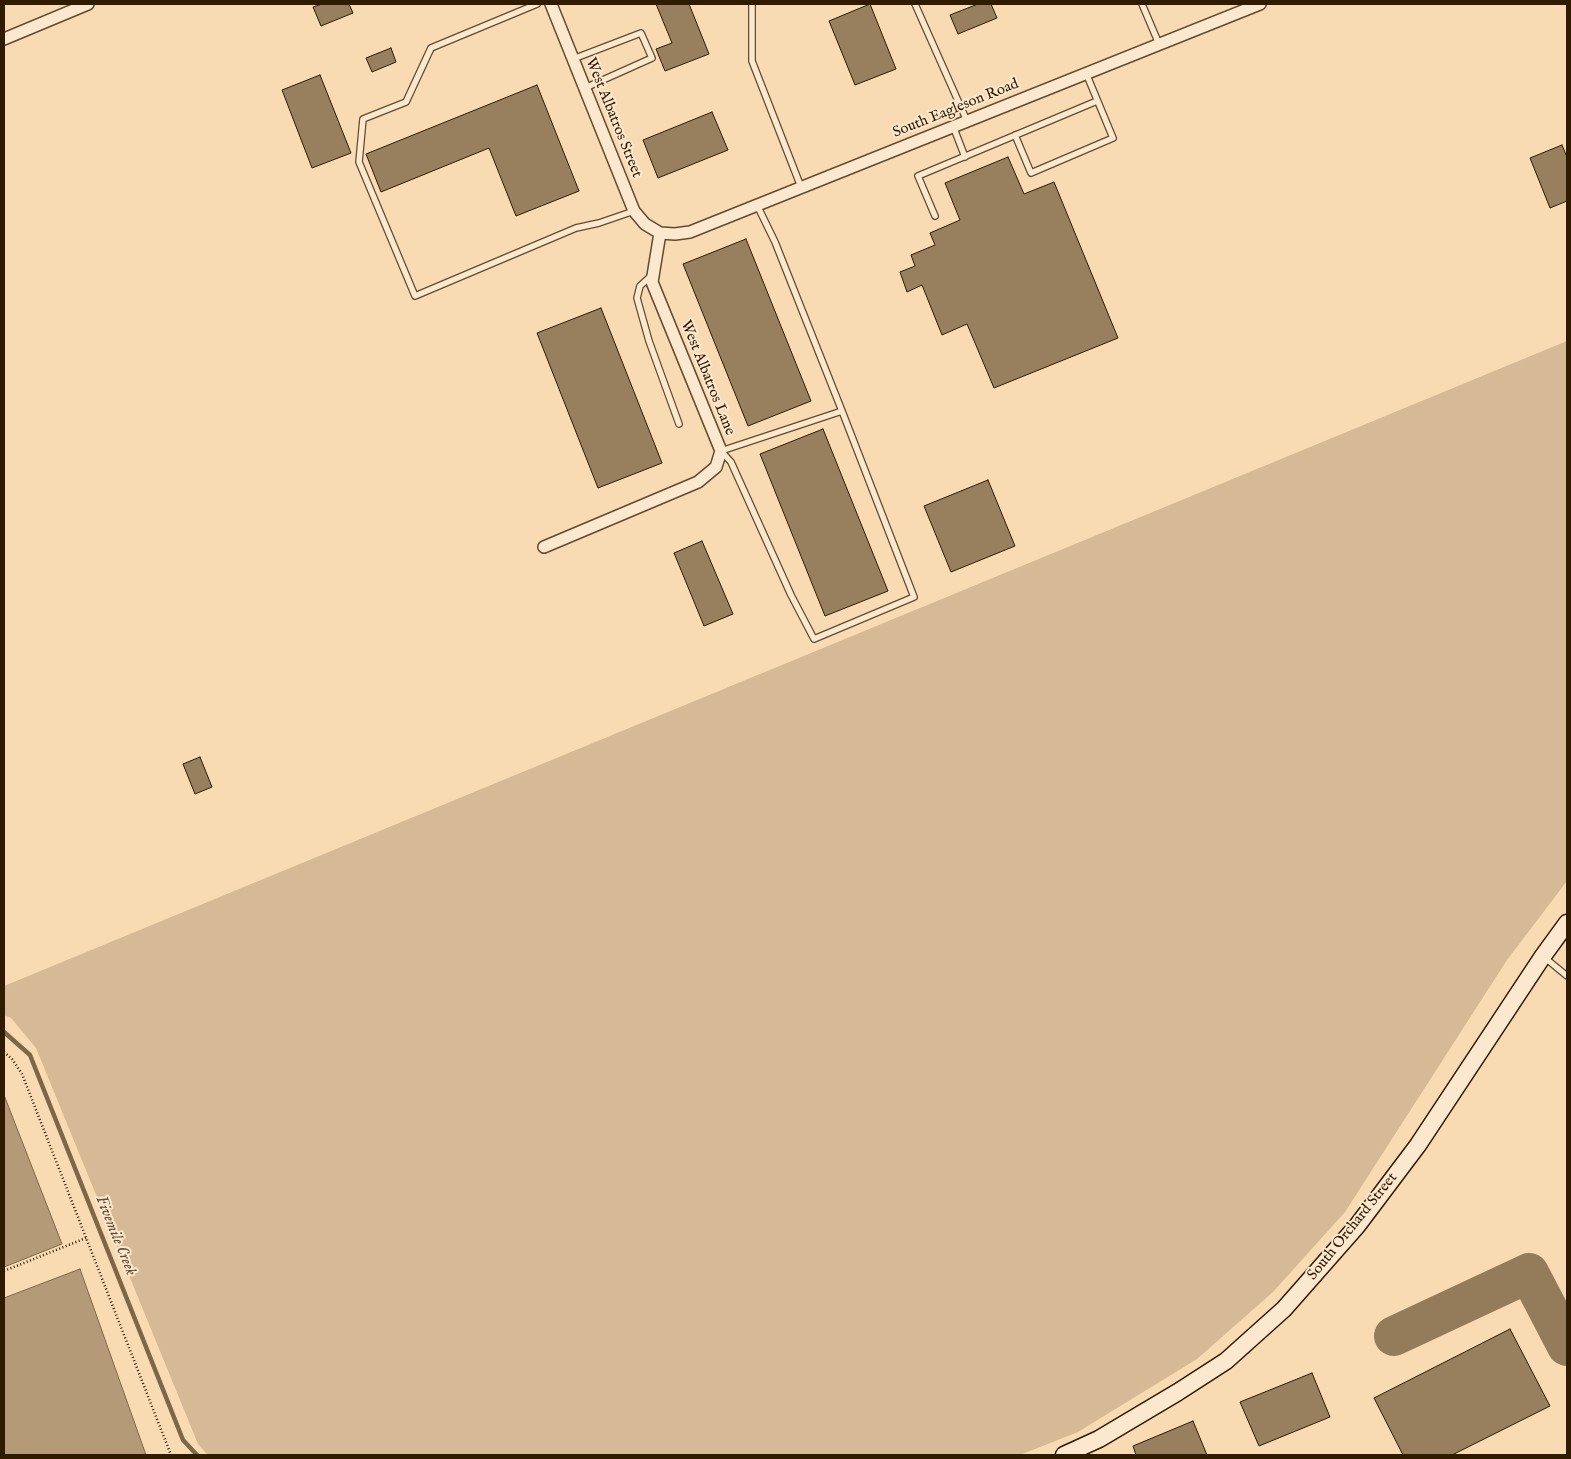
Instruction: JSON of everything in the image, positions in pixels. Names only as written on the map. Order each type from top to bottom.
[{"type":"main road","name":"South Orchard Street","points":[[1064,1455],[1099,1439],[1226,1361],[1284,1309],[1357,1226],[1418,1145],[1542,956],[1567,923]]},
{"type":"street","points":[[4,39],[88,4]]},
{"type":"street","name":"West Albatros Street","points":[[551,4],[634,210],[645,224],[660,233]]},
{"type":"street","name":"South Eagleson Road","points":[[660,233],[690,232],[1260,4]]},
{"type":"street","name":"West Albatros Lane","points":[[544,547],[698,482],[716,467],[721,451],[652,282],[660,233]]},
{"type":"lane","points":[[537,4],[431,48],[406,102],[363,119],[359,162],[415,296],[576,228],[600,223],[634,210]]},
{"type":"lane","points":[[752,4],[752,61],[801,187]]},
{"type":"lane","points":[[915,4],[967,121]]},
{"type":"lane","points":[[1142,4],[1159,44]]},
{"type":"lane","points":[[573,58],[641,33],[652,58],[585,88]]},
{"type":"lane","points":[[1015,135],[1031,173],[1113,138],[1086,73]]},
{"type":"lane","points":[[935,216],[918,176],[1097,101]]},
{"type":"lane","points":[[954,126],[964,157]]},
{"type":"lane","points":[[757,205],[775,242],[842,411],[914,597],[814,639],[791,595],[731,462],[721,451],[842,411]]},
{"type":"lane","points":[[653,275],[640,286],[637,298],[649,341],[679,424]]},
{"type":"lane","points":[[1542,956],[1567,976]]},
{"type":"path","points":[[4,1052],[12,1059],[22,1074],[171,1455]]},
{"type":"path","points":[[4,1271],[86,1238]]},
{"type":"shaded area","points":[[1567,341],[1567,881],[1507,960],[1345,1212],[1273,1292],[1197,1359],[1078,1432],[1020,1455],[208,1455],[198,1444],[36,1048],[11,1018],[4,1015],[4,986]]},
{"type":"shaded area","points":[[4,1095],[62,1244],[4,1267]]},
{"type":"shaded area","points":[[80,1269],[146,1455],[4,1455],[4,1298]]},
{"type":"building","points":[[322,4],[349,4],[353,13],[321,26],[313,7]]},
{"type":"building","points":[[656,4],[689,4],[709,54],[665,71],[656,49],[672,43]]},
{"type":"building","points":[[870,4],[896,69],[855,85],[829,21]]},
{"type":"building","points":[[978,4],[991,4],[997,18],[958,34],[950,15]]},
{"type":"building","points":[[391,48],[396,62],[372,72],[366,58]]},
{"type":"building","points":[[320,75],[351,153],[312,168],[282,90]]},
{"type":"building","points":[[537,85],[579,191],[516,216],[489,148],[381,192],[366,154]]},
{"type":"building","points":[[712,112],[728,150],[658,178],[643,140]]},
{"type":"building","points":[[1562,145],[1567,157],[1567,201],[1550,208],[1530,158]]},
{"type":"building","points":[[1008,157],[1024,194],[1054,182],[1118,338],[994,388],[967,324],[942,335],[922,285],[907,292],[900,272],[915,266],[911,255],[935,245],[930,233],[960,220],[945,183]]},
{"type":"building","points":[[746,239],[811,401],[748,426],[683,264]]},
{"type":"building","points":[[601,308],[662,463],[598,488],[537,333]]},
{"type":"building","points":[[823,429],[888,591],[825,616],[760,454]]},
{"type":"building","points":[[988,480],[1015,546],[951,572],[924,506]]},
{"type":"building","points":[[702,541],[733,614],[704,626],[674,553]]},
{"type":"building","points":[[200,757],[212,787],[195,794],[183,764]]},
{"type":"building","points":[[1510,1329],[1550,1406],[1452,1455],[1403,1455],[1374,1398]]},
{"type":"building","points":[[1312,1373],[1330,1417],[1259,1446],[1240,1402]]},
{"type":"building","points":[[1193,1421],[1207,1455],[1136,1455],[1133,1446]]},
{"type":"waterway","name":"Fivemile Creek","points":[[4,1032],[30,1055],[183,1440],[197,1455]]},
{"type":"taxiway","points":[[1394,1336],[1529,1273],[1567,1346]]}]
